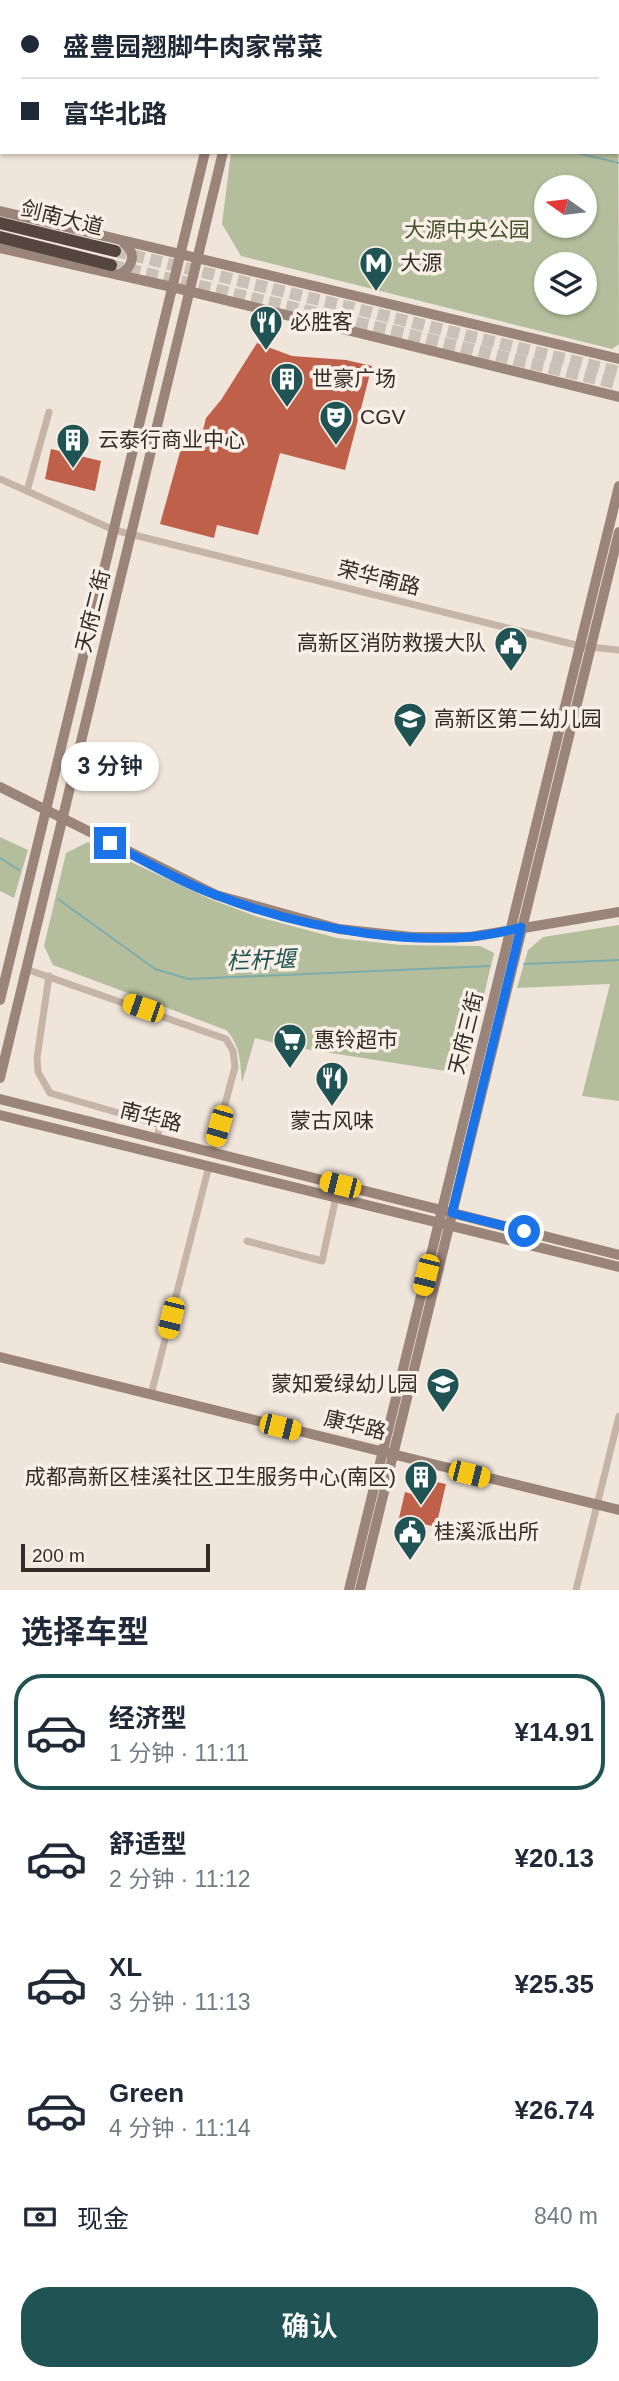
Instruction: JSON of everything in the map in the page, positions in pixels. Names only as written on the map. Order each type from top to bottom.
[{"type":"highway","name":"剑南大道","points":[[0,223],[118,246]]},
{"type":"highway","name":"剑南大道","points":[[0,237],[115,270]]},
{"type":"main road","name":"天府二街","points":[[0,1000],[205,154]]},
{"type":"main road","name":"天府二街","points":[[0,1079],[223,154]]},
{"type":"main road","points":[[0,211],[131,249],[133,257],[129,267],[115,270]]},
{"type":"main road","points":[[118,246],[198,257],[619,359]]},
{"type":"main road","points":[[0,248],[115,270],[172,287],[619,397]]},
{"type":"main road","name":"天府三街","points":[[349,1590],[388,1453],[511,951],[521,927],[619,486]]},
{"type":"main road","name":"天府三街","points":[[511,951],[510,930],[585,647],[619,532]]},
{"type":"main road","points":[[0,788],[216,895],[313,923],[412,937],[470,937],[619,912]]},
{"type":"main road","name":"南华路","points":[[0,1099],[619,1255]]},
{"type":"main road","name":"南华路","points":[[0,1115],[619,1267]]},
{"type":"main road","name":"康华路","points":[[0,1357],[619,1510]]},
{"type":"main road","name":"天府三街","points":[[360,1590],[388,1453]]},
{"type":"street","points":[[27,491],[49,412]]},
{"type":"street","name":"荣华南路","points":[[0,479],[131,535],[585,647],[619,649]]},
{"type":"street","points":[[26,968],[226,1039],[233,1051],[235,1067],[212,1153]]},
{"type":"street","points":[[49,976],[37,1058],[38,1072],[50,1093],[160,1125],[157,1138]]},
{"type":"street","points":[[152,1395],[209,1166]]},
{"type":"street","points":[[247,1241],[322,1261],[336,1197]]},
{"type":"street","points":[[576,1590],[619,1416]]},
{"type":"green space","name":"大源中央公园","points":[[231,154],[618,154],[619,344],[612,349],[241,256],[222,224]]},
{"type":"green space","points":[[0,837],[28,850],[14,898],[0,891]]},
{"type":"green space","points":[[88,842],[210,899],[258,917],[337,938],[401,945],[480,946],[494,953],[465,1074],[286,1046],[255,1038],[242,1083],[237,1048],[226,1030],[53,965],[44,946],[66,853]]},
{"type":"green space","points":[[619,925],[619,1101],[582,1096],[610,984],[517,988],[528,950],[543,937]]},
{"type":"building","name":"世豪广场","points":[[257,343],[292,356],[346,360],[372,366],[345,470],[280,453],[258,535],[217,525],[214,538],[160,524],[185,434],[201,438],[206,418],[221,400]]},
{"type":"building","name":"云泰行商业中心","points":[[51,449],[101,461],[95,491],[45,479]]},
{"type":"building","name":"成都高新区桂溪社区卫生服务中心(南区)","points":[[427,1480],[446,1484],[436,1527],[399,1518],[405,1492],[422,1497]]},
{"type":"waterway","points":[[581,154],[619,163]]},
{"type":"waterway","name":"栏杆堰","points":[[0,858],[19,870]]},
{"type":"waterway","name":"栏杆堰","points":[[58,899],[155,969],[189,979],[490,966]]},
{"type":"waterway","name":"栏杆堰","points":[[524,964],[619,960]]},
{"type":"tunnel","points":[[115,251],[619,372]]},
{"type":"tunnel","points":[[111,265],[619,384]]},
{"type":"place","name":"大源","points":[[376,293]]},
{"type":"place","name":"必胜客","points":[[266,352]]},
{"type":"place","name":"世豪广场","points":[[287,409]]},
{"type":"place","name":"CGV","points":[[336,447]]},
{"type":"place","name":"云泰行商业中心","points":[[73,470]]},
{"type":"place","name":"高新区消防救援大队","points":[[511,673]]},
{"type":"place","name":"高新区第二幼儿园","points":[[410,749]]},
{"type":"place","name":"惠铃超市","points":[[290,1070]]},
{"type":"place","name":"蒙古风味","points":[[332,1108]]},
{"type":"place","name":"蒙知爱绿幼儿园","points":[[443,1414]]},
{"type":"place","name":"成都高新区桂溪社区卫生服务中心(南区)","points":[[421,1507]]},
{"type":"place","name":"桂溪派出所","points":[[410,1562]]},
{"type":"route","points":[[110,843],[216,895],[339,929],[392,936],[439,938],[470,937],[521,927],[452,1213],[524,1231]]}]
